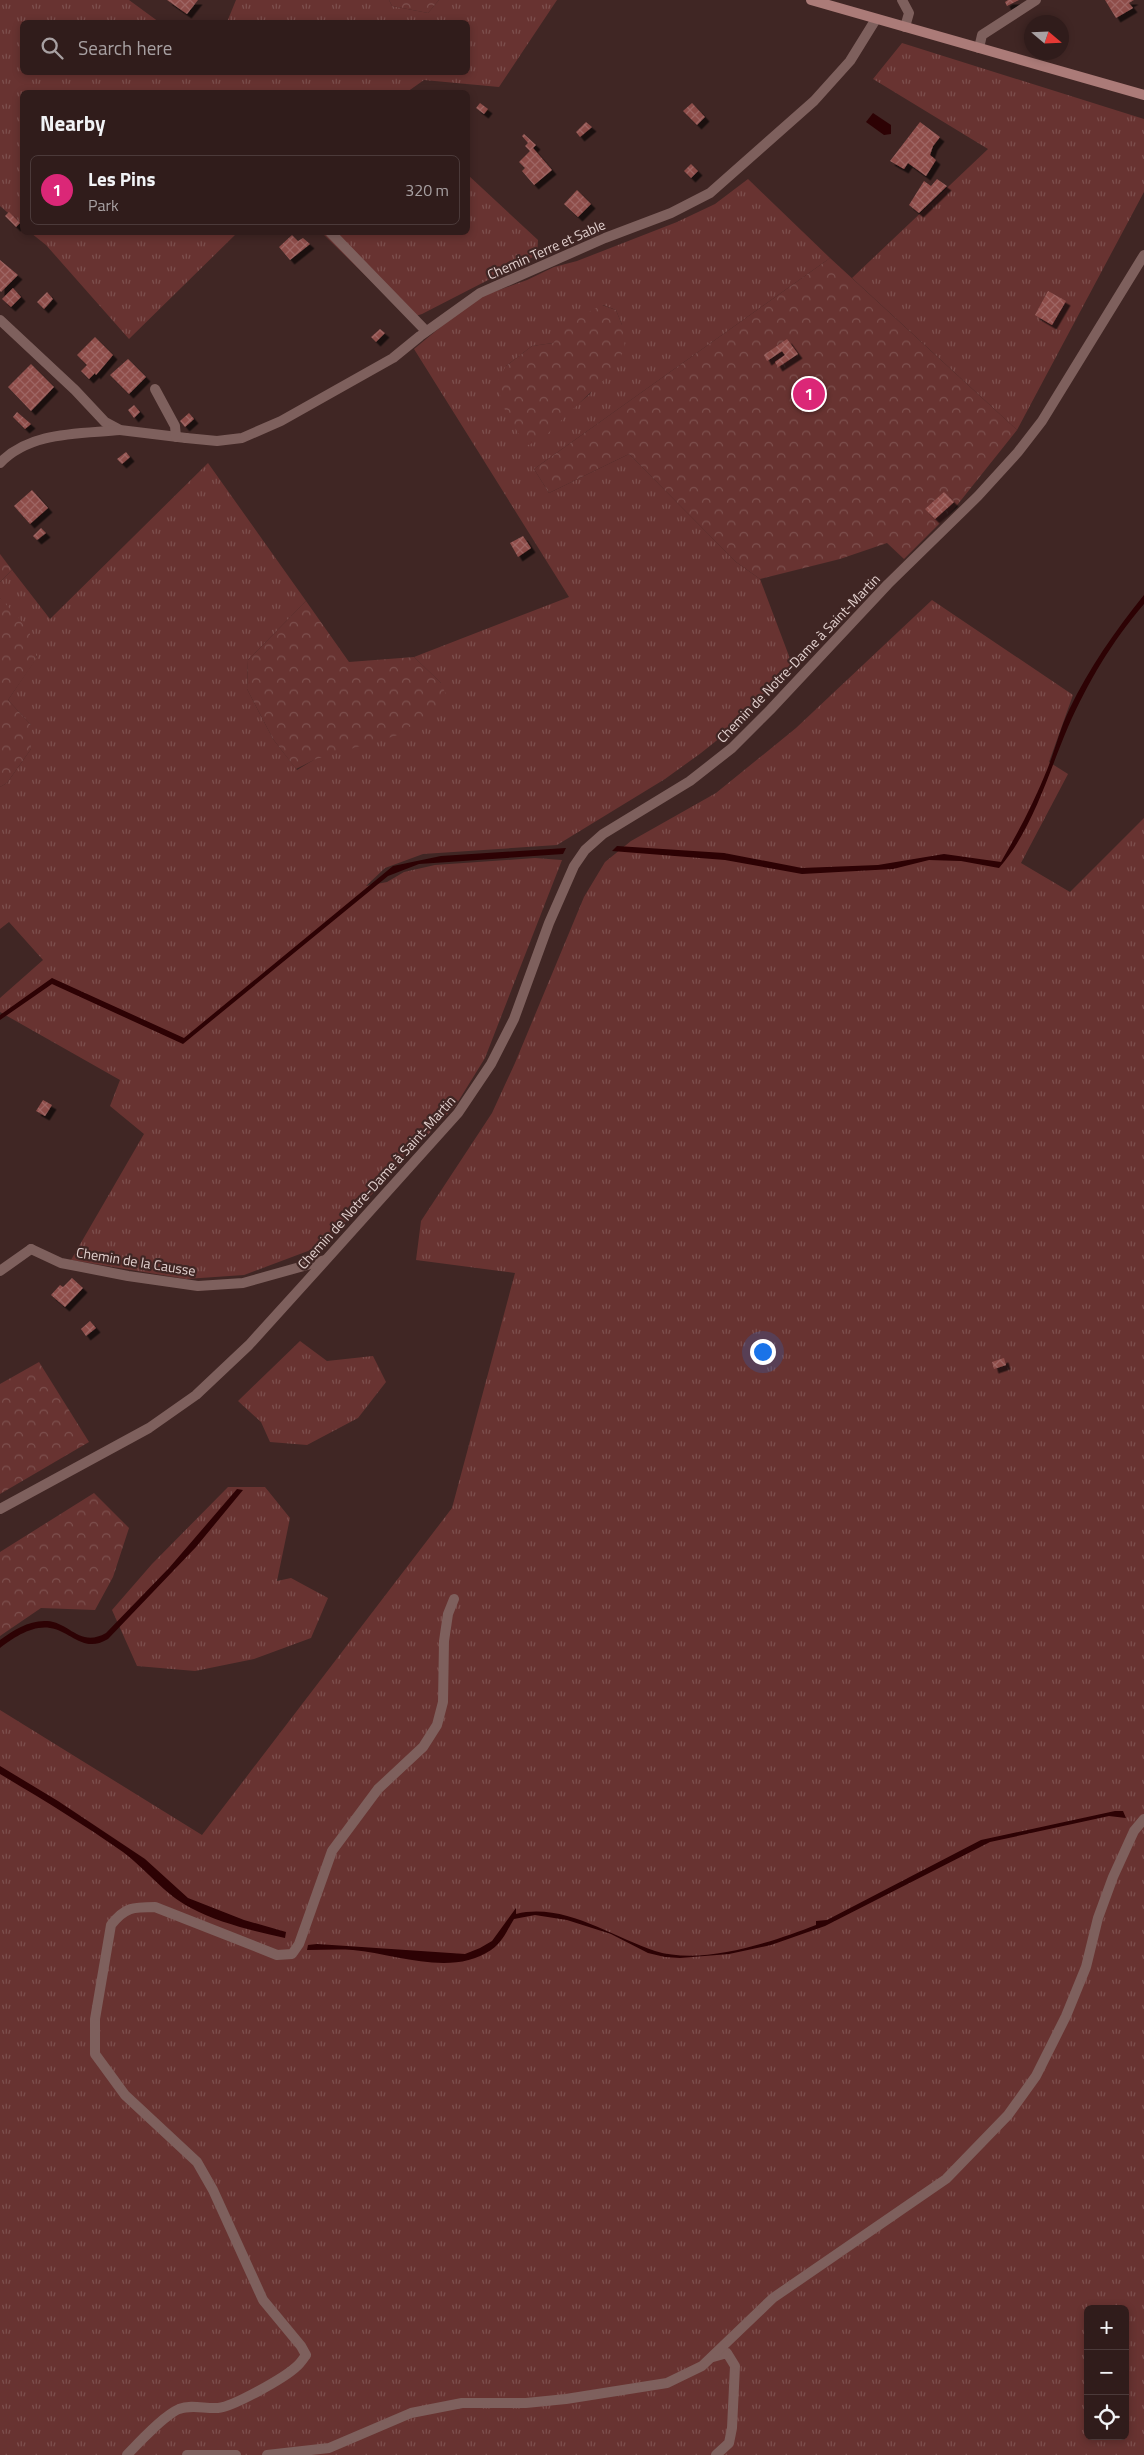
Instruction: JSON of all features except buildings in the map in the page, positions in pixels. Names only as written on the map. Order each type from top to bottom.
[{"type":"main road","points":[[811,0],[1144,95]]},
{"type":"street","points":[[902,0],[909,13],[905,27]]},
{"type":"street","points":[[978,48],[982,35],[1036,0]]},
{"type":"street","name":"Chemin Terre et Sable","points":[[120,430],[217,441],[242,438],[281,421],[393,358],[426,331],[480,293],[605,238],[671,213],[710,193],[814,101],[850,61],[876,19]]},
{"type":"street","points":[[333,235],[426,331]]},
{"type":"street","name":"Chemin de Notre-Dame à Saint-Martin","points":[[0,1509],[149,1428],[196,1394],[249,1345],[458,1113],[491,1064],[514,1019],[549,924],[574,866],[585,850],[603,834],[690,781],[732,748],[888,584],[978,496],[1018,452],[1042,421],[1144,255]]},
{"type":"street","points":[[0,320],[75,390],[105,422],[120,430]]},
{"type":"street","points":[[154,389],[181,438]]},
{"type":"street","points":[[0,463],[10,453],[45,437],[120,430]]},
{"type":"street","name":"Chemin de la Causse","points":[[0,1271],[31,1250],[61,1263],[128,1276],[198,1286],[243,1283],[326,1260]]},
{"type":"street","points":[[127,2455],[158,2425],[179,2409],[199,2406],[219,2408],[280,2379],[298,2366],[306,2355],[302,2346],[263,2300],[213,2190],[197,2162],[125,2095],[95,2054],[95,2019],[112,1925],[120,1914],[134,1906],[155,1907],[277,1954],[292,1954],[299,1944],[332,1851],[378,1789],[423,1747],[437,1725],[443,1702],[444,1641],[448,1614],[454,1599]]},
{"type":"street","points":[[267,2455],[329,2448],[411,2413],[462,2403],[526,2403],[566,2399],[667,2383],[702,2366],[773,2298],[946,2179],[1008,2115],[1036,2076],[1066,2016],[1086,1967],[1098,1918],[1113,1878],[1134,1831],[1144,1819]]},
{"type":"street","points":[[710,2358],[727,2353],[735,2366],[732,2428],[728,2443],[716,2455]]},
{"type":"street","points":[[187,2455],[197,2453],[236,2455]]},
{"type":"green space","points":[[0,0],[129,0],[156,20],[20,20],[20,75],[470,75],[470,20],[228,20],[236,0],[389,0],[392,6],[428,13],[439,0],[557,0],[499,87],[424,80],[410,90],[20,90],[20,223],[0,206]]},
{"type":"green space","points":[[389,0],[439,0],[428,13],[392,6]]},
{"type":"green space","points":[[902,43],[1144,119],[1144,192],[1017,430],[852,278],[988,149],[873,79]]},
{"type":"green space","points":[[470,177],[538,240],[537,255],[422,314],[409,318],[324,235],[470,235]]},
{"type":"green space","points":[[748,179],[830,258],[534,469],[549,493],[629,454],[736,562],[760,579],[792,664],[731,729],[701,753],[665,779],[557,845],[423,854],[385,868],[366,886],[387,882],[404,872],[435,865],[535,858],[562,860],[485,1058],[456,1105],[324,1245],[244,1275],[186,1279],[71,1260],[144,1134],[110,1106],[120,1080],[0,1012],[0,998],[43,960],[9,922],[0,929],[0,787],[7,783],[31,749],[31,725],[8,700],[37,657],[0,598],[0,582],[12,570],[50,619],[208,463],[306,601],[248,660],[247,689],[273,739],[297,770],[441,683],[414,657],[569,597],[414,349],[482,296],[527,280],[554,267],[577,261],[677,222],[715,204]],"holes":[[[603,305],[616,310],[622,325],[590,394],[566,414],[506,366],[532,346],[553,343]]]},
{"type":"green space","points":[[34,235],[235,235],[129,339],[46,245]]},
{"type":"green space","points":[[830,258],[1017,430],[954,509],[904,559],[887,543],[840,559],[760,579],[736,562],[629,454],[549,493],[534,469]]},
{"type":"green space","points":[[602,305],[616,310],[622,325],[625,348],[614,370],[543,438],[526,446],[506,413],[496,383],[506,366],[532,346],[553,343],[573,320]]},
{"type":"green space","points":[[0,554],[12,570],[0,582]]},
{"type":"green space","points":[[0,598],[28,628],[37,658],[8,700],[31,725],[31,749],[7,783],[0,787]]},
{"type":"green space","points":[[932,600],[1073,695],[1049,762],[1068,774],[1021,863],[1070,892],[1144,818],[1144,2455],[0,2455],[0,1710],[202,1835],[452,1508],[515,1273],[416,1260],[421,1221],[492,1113],[515,1063],[584,897],[605,862],[631,841],[716,793],[796,728]]},
{"type":"green space","points":[[306,601],[349,662],[414,657],[441,683],[448,700],[398,735],[316,759],[296,769],[273,739],[247,689],[248,660]]},
{"type":"green space","points":[[300,1341],[327,1361],[373,1356],[386,1382],[358,1418],[307,1445],[270,1442],[261,1422],[238,1401]]},
{"type":"green space","points":[[39,1362],[89,1442],[0,1494],[0,1384]]},
{"type":"green space","points":[[228,1487],[265,1487],[290,1518],[277,1581],[291,1578],[328,1598],[311,1638],[254,1659],[195,1671],[137,1666],[112,1610],[152,1564]]},
{"type":"green space","points":[[94,1493],[129,1528],[113,1577],[95,1610],[41,1608],[0,1636],[0,1552]]},
{"type":"shaded area","points":[[873,113],[891,125],[891,134],[884,135],[866,122]]},
{"type":"shaded area","points":[[1144,595],[1144,604],[1111,648],[1084,693],[1030,819],[1011,853],[999,868],[961,861],[929,860],[893,869],[802,874],[725,860],[612,851],[617,846],[724,853],[802,868],[878,865],[944,854],[1001,862],[1037,794],[1066,717],[1085,679],[1103,650]]},
{"type":"shaded area","points":[[566,848],[563,854],[419,864],[388,876],[183,1044],[52,984],[0,1020],[0,1015],[52,978],[184,1038],[393,866],[441,856]]},
{"type":"shaded area","points":[[237,1489],[243,1490],[196,1547],[108,1639],[99,1643],[84,1643],[57,1630],[36,1628],[23,1633],[0,1648],[0,1640],[5,1636],[22,1626],[40,1621],[55,1622],[89,1638],[106,1633],[169,1568]]},
{"type":"shaded area","points":[[0,1766],[58,1801],[145,1859],[188,1898],[244,1920],[286,1932],[285,1938],[225,1922],[181,1902],[123,1852],[0,1774]]},
{"type":"shaded area","points":[[1115,1811],[1123,1811],[1126,1818],[1109,1816],[990,1842],[825,1926],[771,1945],[729,1954],[680,1958],[665,1957],[648,1953],[611,1934],[567,1920],[535,1915],[514,1919],[502,1940],[495,1947],[476,1958],[459,1962],[424,1962],[353,1950],[307,1950],[308,1945],[317,1944],[465,1954],[492,1941],[516,1908],[516,1914],[552,1913],[570,1917],[655,1951],[674,1955],[694,1956],[715,1954],[758,1945],[816,1925],[816,1921],[827,1920],[981,1840]]},
{"type":"place","name":"Les Pins","points":[[809,394]]}]
